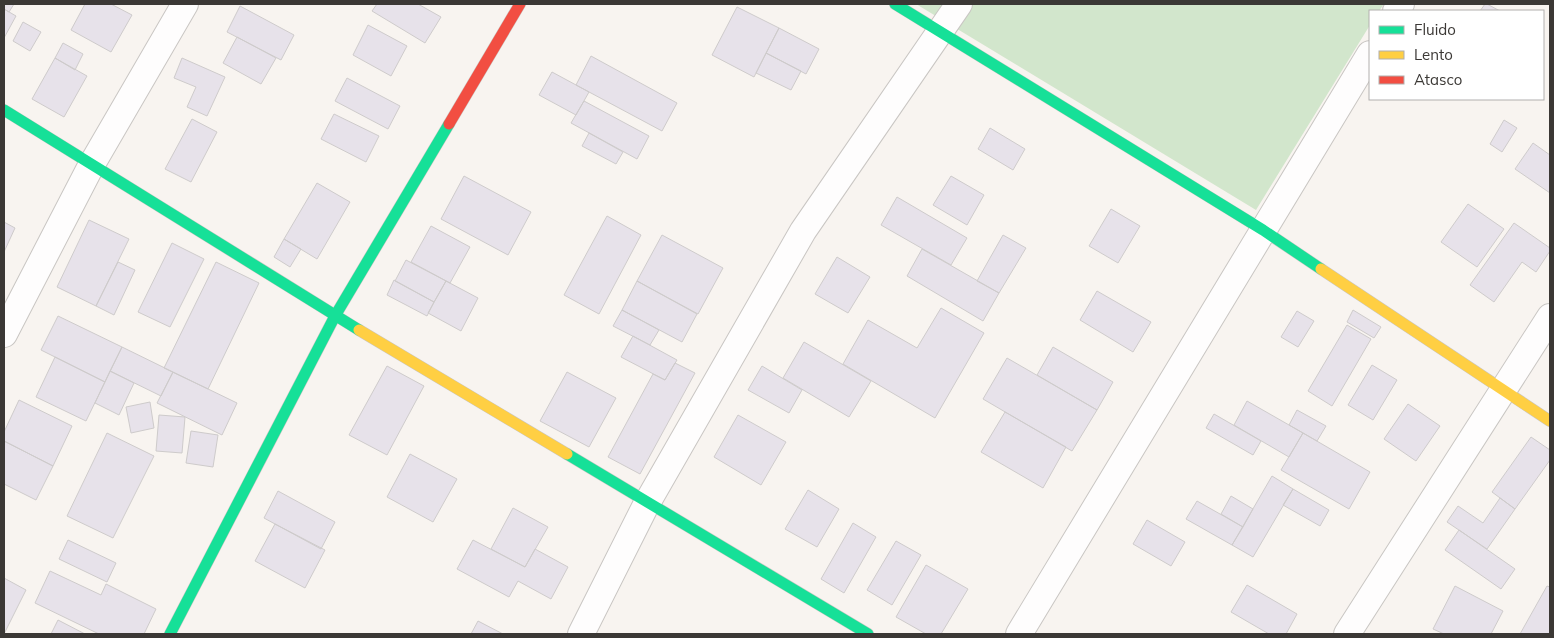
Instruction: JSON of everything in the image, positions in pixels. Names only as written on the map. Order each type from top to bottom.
[{"type":"street","points":[[4,334],[92,164],[185,4]]},
{"type":"street","points":[[170,634],[335,316],[520,4]]},
{"type":"street","points":[[894,4],[941,31],[1263,230],[1550,422]]},
{"type":"street","points":[[580,634],[647,503],[803,231],[959,4]]},
{"type":"street","points":[[1018,634],[1369,56]]},
{"type":"street","points":[[4,110],[335,316],[868,634]]},
{"type":"street","points":[[1347,634],[1550,317]]},
{"type":"green space","points":[[916,4],[1384,4],[1380,10],[1369,10],[1369,27],[1256,210]]},
{"type":"building","points":[[4,4],[14,4],[9,12],[4,9]]},
{"type":"building","points":[[85,4],[111,4],[132,15],[111,52],[71,30]]},
{"type":"building","points":[[377,4],[418,4],[441,17],[425,43],[372,11]]},
{"type":"building","points":[[1487,4],[1498,10],[1481,10]]},
{"type":"building","points":[[240,6],[294,35],[281,60],[227,32]]},
{"type":"building","points":[[737,7],[779,28],[754,77],[712,55]]},
{"type":"building","points":[[4,9],[16,16],[4,38]]},
{"type":"building","points":[[23,22],[41,32],[30,51],[13,41]]},
{"type":"building","points":[[368,25],[407,46],[391,76],[353,55]]},
{"type":"building","points":[[779,28],[819,49],[806,74],[766,53]]},
{"type":"building","points":[[237,37],[276,58],[261,84],[223,63]]},
{"type":"building","points":[[63,43],[83,54],[75,70],[55,58]]},
{"type":"building","points":[[766,53],[801,71],[791,90],[756,73]]},
{"type":"building","points":[[591,56],[677,103],[662,131],[576,85]]},
{"type":"building","points":[[55,58],[87,76],[64,117],[32,99]]},
{"type":"building","points":[[182,58],[225,77],[207,116],[187,107],[196,87],[174,78]]},
{"type":"building","points":[[552,72],[589,92],[576,115],[539,95]]},
{"type":"building","points":[[347,78],[400,106],[388,129],[335,101]]},
{"type":"building","points":[[584,101],[649,136],[637,159],[571,123]]},
{"type":"building","points":[[334,114],[379,136],[366,162],[321,139]]},
{"type":"building","points":[[192,119],[217,132],[191,182],[165,169]]},
{"type":"building","points":[[1504,120],[1517,128],[1502,152],[1490,144]]},
{"type":"building","points":[[990,128],[1025,149],[1013,170],[978,149]]},
{"type":"building","points":[[589,133],[623,152],[616,164],[582,146]]},
{"type":"building","points":[[1533,143],[1550,155],[1550,193],[1515,169]]},
{"type":"building","points":[[464,176],[531,212],[508,255],[441,219]]},
{"type":"building","points":[[951,176],[984,195],[967,225],[933,205]]},
{"type":"building","points":[[317,183],[350,202],[317,259],[284,239]]},
{"type":"building","points":[[897,197],[967,238],[951,265],[881,225]]},
{"type":"building","points":[[1468,204],[1504,229],[1477,267],[1441,242]]},
{"type":"building","points":[[1111,209],[1140,226],[1118,263],[1089,246]]},
{"type":"building","points":[[607,216],[641,235],[599,314],[564,295]]},
{"type":"building","points":[[89,220],[129,239],[96,306],[57,287]]},
{"type":"building","points":[[4,222],[15,228],[4,252]]},
{"type":"building","points":[[1514,223],[1550,248],[1550,251],[1536,272],[1522,262],[1494,302],[1470,285]]},
{"type":"building","points":[[431,226],[470,247],[450,283],[411,262]]},
{"type":"building","points":[[662,235],[723,268],[698,314],[637,281]]},
{"type":"building","points":[[1003,235],[1026,248],[999,293],[977,281]]},
{"type":"building","points":[[284,239],[301,249],[290,267],[274,257]]},
{"type":"building","points":[[172,243],[204,259],[170,327],[138,312]]},
{"type":"building","points":[[922,249],[999,293],[983,321],[907,276]]},
{"type":"building","points":[[837,257],[870,277],[848,313],[815,294]]},
{"type":"building","points":[[406,260],[446,281],[434,302],[395,281]]},
{"type":"building","points":[[118,262],[135,270],[114,315],[96,306]]},
{"type":"building","points":[[216,262],[259,283],[208,389],[164,368]]},
{"type":"building","points":[[394,280],[434,302],[427,316],[387,295]]},
{"type":"building","points":[[446,281],[478,298],[461,331],[428,313]]},
{"type":"building","points":[[637,281],[697,314],[682,342],[622,310]]},
{"type":"building","points":[[1097,291],[1151,322],[1133,352],[1080,320]]},
{"type":"building","points":[[941,308],[984,333],[935,418],[843,364],[868,320],[917,348]]},
{"type":"building","points":[[622,310],[659,330],[650,345],[613,326]]},
{"type":"building","points":[[1353,310],[1381,327],[1374,338],[1347,322]]},
{"type":"building","points":[[1297,311],[1314,321],[1298,347],[1281,337]]},
{"type":"building","points":[[58,316],[122,347],[105,382],[41,350]]},
{"type":"building","points":[[1347,325],[1371,339],[1332,406],[1308,391]]},
{"type":"building","points":[[633,336],[677,360],[665,380],[621,357]]},
{"type":"building","points":[[804,342],[871,381],[849,417],[783,378]]},
{"type":"building","points":[[122,347],[173,372],[161,396],[110,371]]},
{"type":"building","points":[[1053,347],[1113,382],[1097,410],[1037,375]]},
{"type":"building","points":[[55,357],[105,382],[86,421],[36,397]]},
{"type":"building","points":[[1007,358],[1097,410],[1072,451],[983,399]]},
{"type":"building","points":[[675,363],[695,373],[640,474],[608,457],[653,374],[665,380]]},
{"type":"building","points":[[1372,365],[1397,380],[1373,420],[1348,405]]},
{"type":"building","points":[[387,366],[424,386],[387,455],[349,435]]},
{"type":"building","points":[[762,366],[802,390],[789,413],[748,390]]},
{"type":"building","points":[[110,371],[134,383],[119,415],[95,403]]},
{"type":"building","points":[[173,372],[237,403],[222,435],[157,403]]},
{"type":"building","points":[[567,372],[616,398],[589,447],[540,421]]},
{"type":"building","points":[[19,400],[72,426],[53,466],[4,441],[4,432]]},
{"type":"building","points":[[1247,401],[1303,433],[1289,457],[1234,425]]},
{"type":"building","points":[[150,402],[154,428],[131,433],[126,407]]},
{"type":"building","points":[[1408,404],[1440,426],[1416,461],[1384,439]]},
{"type":"building","points":[[1297,410],[1326,426],[1317,441],[1289,425]]},
{"type":"building","points":[[1005,412],[1066,447],[1043,488],[981,452]]},
{"type":"building","points":[[1214,414],[1261,441],[1253,455],[1206,428]]},
{"type":"building","points":[[159,415],[185,417],[182,453],[156,451]]},
{"type":"building","points":[[738,415],[786,442],[761,485],[714,457]]},
{"type":"building","points":[[191,431],[218,435],[213,467],[186,463]]},
{"type":"building","points":[[107,433],[154,456],[113,538],[67,516]]},
{"type":"building","points":[[1303,433],[1370,472],[1349,509],[1281,470]]},
{"type":"building","points":[[1531,437],[1550,450],[1550,460],[1515,509],[1492,492]]},
{"type":"building","points":[[4,441],[53,466],[36,500],[4,484]]},
{"type":"building","points":[[410,454],[457,479],[433,522],[387,497]]},
{"type":"building","points":[[1272,476],[1293,489],[1253,557],[1232,545]]},
{"type":"building","points":[[1293,489],[1329,510],[1320,526],[1283,505]]},
{"type":"building","points":[[808,490],[839,509],[817,547],[785,529]]},
{"type":"building","points":[[278,491],[335,522],[321,549],[264,518]]},
{"type":"building","points":[[1231,496],[1253,509],[1243,527],[1221,514]]},
{"type":"building","points":[[1500,498],[1515,509],[1487,549],[1447,522],[1458,506],[1483,523]]},
{"type":"building","points":[[1197,501],[1243,527],[1232,545],[1186,519]]},
{"type":"building","points":[[513,508],[548,527],[525,567],[491,549]]},
{"type":"building","points":[[1147,520],[1185,542],[1171,566],[1133,544]]},
{"type":"building","points":[[853,523],[876,537],[844,593],[821,579]]},
{"type":"building","points":[[275,524],[325,550],[305,588],[255,561]]},
{"type":"building","points":[[1459,530],[1515,569],[1501,589],[1445,550]]},
{"type":"building","points":[[68,540],[116,563],[107,582],[59,559]]},
{"type":"building","points":[[473,540],[525,567],[535,549],[568,567],[551,599],[518,581],[509,597],[457,569]]},
{"type":"building","points":[[896,541],[921,555],[892,605],[867,590]]},
{"type":"building","points":[[926,565],[968,589],[941,634],[926,634],[896,617]]},
{"type":"building","points":[[50,571],[101,595],[106,584],[156,609],[144,634],[99,634],[35,603]]},
{"type":"building","points":[[4,578],[26,590],[4,634]]},
{"type":"building","points":[[1247,585],[1297,614],[1286,634],[1269,634],[1231,612]]},
{"type":"building","points":[[1455,586],[1503,611],[1491,634],[1444,634],[1433,629]]},
{"type":"building","points":[[1547,586],[1550,587],[1550,634],[1520,634]]},
{"type":"building","points":[[58,620],[85,634],[51,634]]},
{"type":"building","points":[[478,621],[503,634],[471,634]]},
{"type":"traffic: fast","points":[[895,4],[1263,230],[1321,269]]},
{"type":"traffic: fast","points":[[4,110],[359,330]]},
{"type":"traffic: fast","points":[[170,634],[335,316],[449,124]]},
{"type":"traffic: fast","points":[[567,454],[868,634]]},
{"type":"traffic: slow","points":[[1321,269],[1550,421]]},
{"type":"traffic: slow","points":[[359,330],[567,454]]},
{"type":"traffic: jam","points":[[449,124],[520,4]]}]
